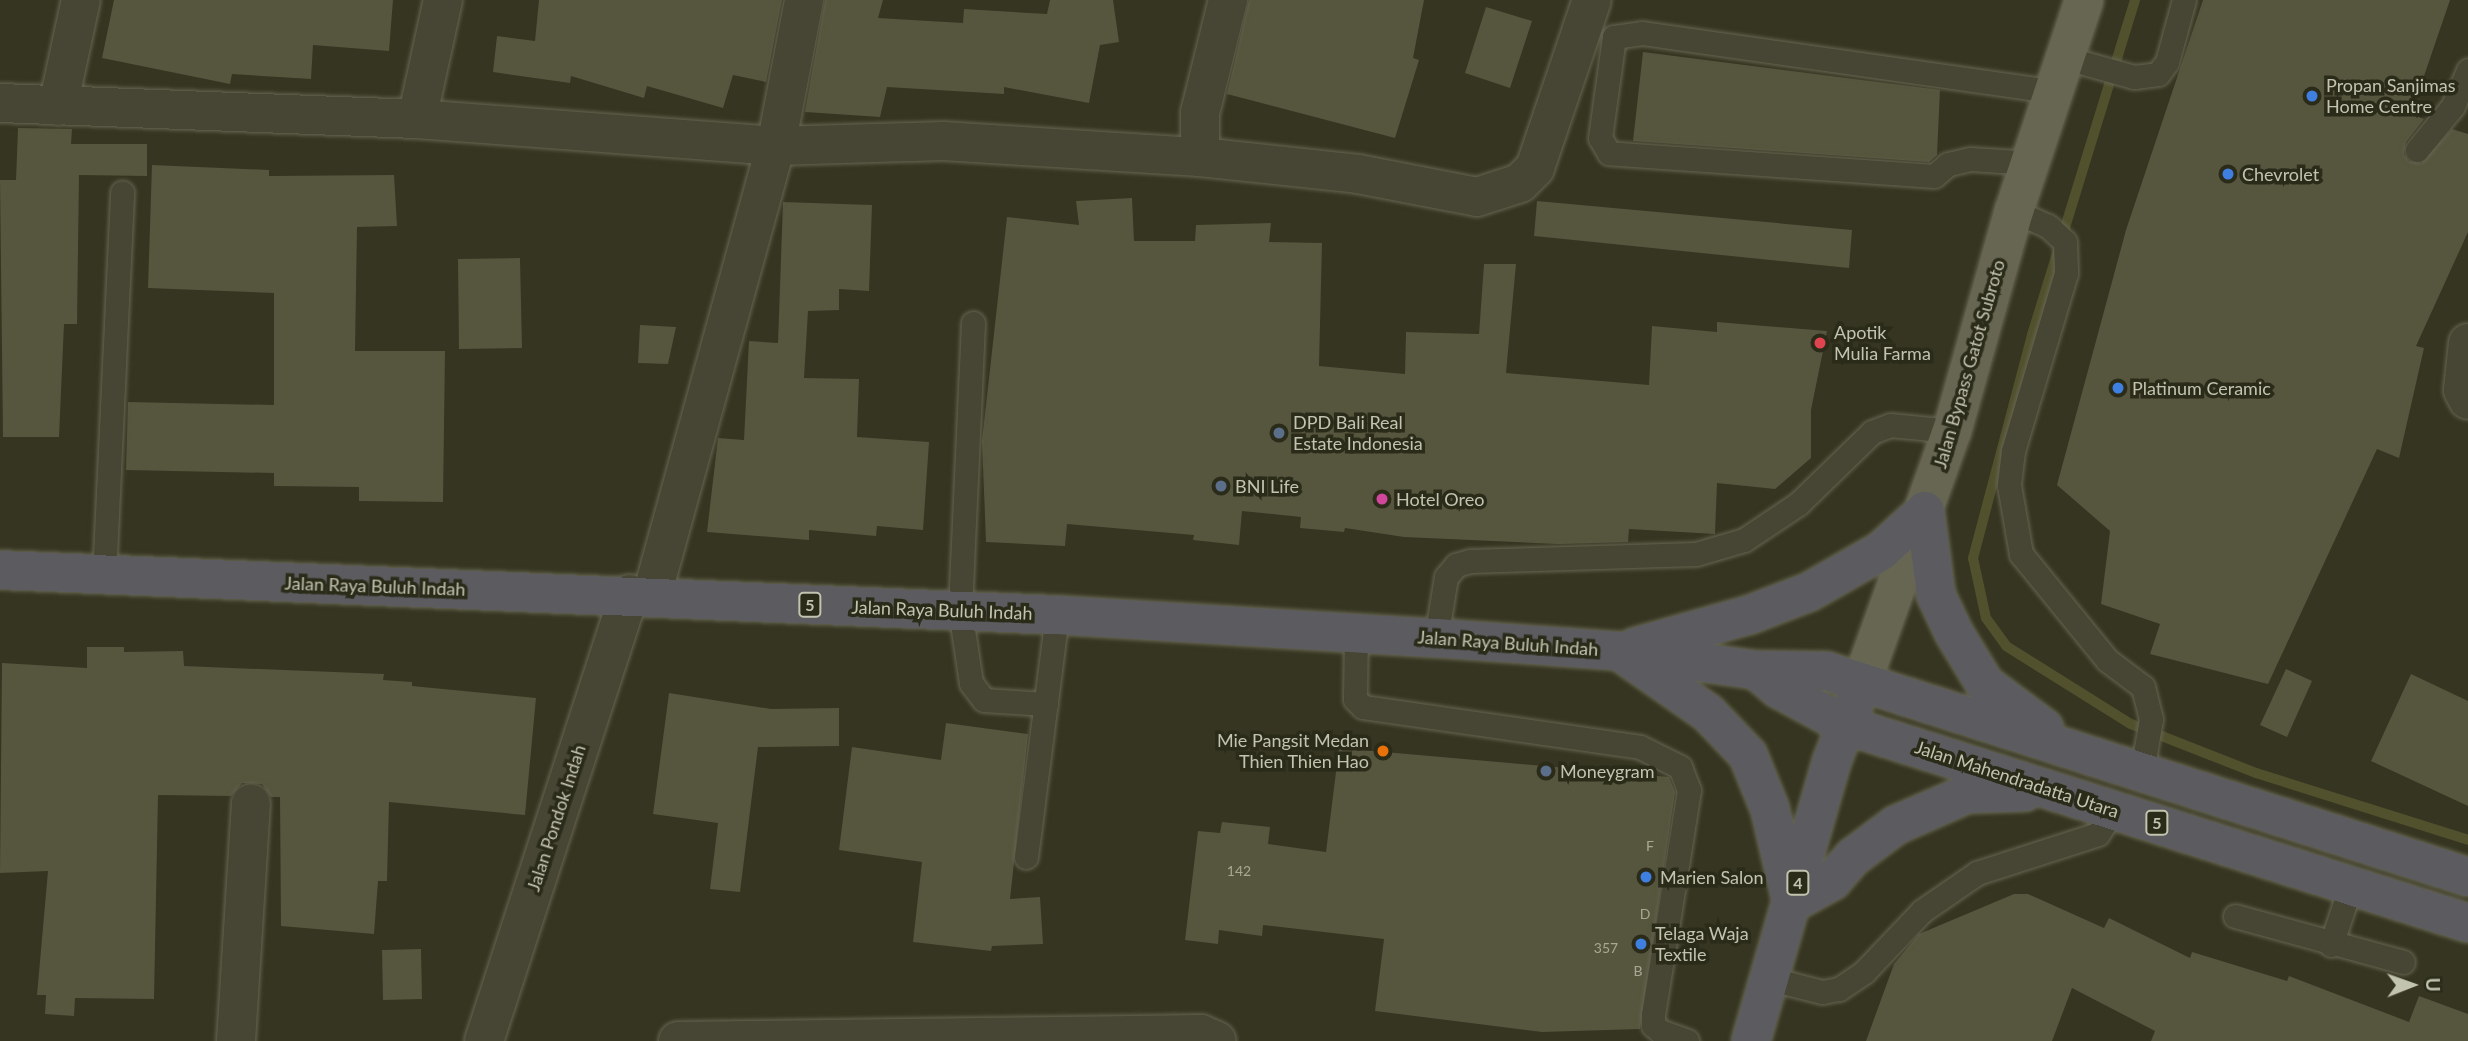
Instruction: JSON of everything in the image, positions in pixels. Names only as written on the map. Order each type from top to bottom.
[{"type":"highway","points":[[1619,651],[1790,601],[1881,551],[1925,511]]},
{"type":"highway","points":[[1925,511],[1936,595],[1986,684],[2075,749]]},
{"type":"highway","name":"Jalan Raya Buluh Indah","points":[[0,570],[104,577],[641,595],[1057,615],[1619,651],[1756,670],[1799,668],[1863,679]]},
{"type":"highway","points":[[1619,651],[1708,713],[1748,755],[1770,809],[1792,904],[1832,881],[1875,839],[1936,807],[1990,791],[2058,793]]},
{"type":"highway","name":"5","points":[[1756,670],[1779,689],[1845,725]]},
{"type":"highway","name":"5","points":[[1863,679],[2468,877]]},
{"type":"highway","name":"Jalan Bypass Gatot Subroto","points":[[1845,725],[1863,679]]},
{"type":"highway","name":"4","points":[[1751,1041],[1845,725]]},
{"type":"highway","name":"Jalan Mahendradatta Utara","points":[[1845,725],[2468,923]]},
{"type":"main road","name":"Jalan Bypass Gatot Subroto","points":[[1863,679],[1952,431],[2014,211],[2084,0]]},
{"type":"street","points":[[58,106],[81,0]]},
{"type":"street","points":[[417,119],[443,0]]},
{"type":"street","name":"Jalan Pondok Indah","points":[[484,1041],[641,595],[776,146],[804,0]]},
{"type":"street","points":[[1200,157],[1199,113],[1227,0]]},
{"type":"street","points":[[0,103],[417,119],[776,146],[943,141],[1200,157],[1358,174],[1477,197],[1520,183],[1535,168],[1592,0]]},
{"type":"street","points":[[2468,343],[2463,362],[2463,390],[2468,400]]},
{"type":"street","points":[[236,1041],[251,803]]},
{"type":"street","points":[[678,1041],[1201,1034],[1217,1041]]},
{"type":"lane","points":[[2032,163],[1962,160],[1948,163],[1934,176],[1609,153],[1600,138],[1614,37],[1642,33],[2060,75],[2134,77],[2158,74],[2167,62],[2184,0]]},
{"type":"lane","points":[[2417,150],[2453,106],[2468,70]]},
{"type":"lane","points":[[104,577],[122,192]]},
{"type":"lane","points":[[2014,211],[2048,226],[2065,242],[2066,273],[2013,451],[2009,485],[2021,554],[2107,660],[2143,687],[2151,719],[2142,771]]},
{"type":"lane","points":[[973,323],[960,610],[975,693],[984,700],[1046,704]]},
{"type":"lane","points":[[1436,638],[1446,577],[1456,565],[1470,561],[1696,554],[1744,540],[1798,504],[1872,432],[1891,425],[1952,431]]},
{"type":"lane","points":[[1026,857],[1057,615]]},
{"type":"lane","points":[[1356,633],[1355,698],[1363,707],[1640,747],[1680,767],[1689,790],[1653,1025],[1660,1031],[1687,1041]]},
{"type":"lane","points":[[1771,979],[1822,992],[1839,989],[1864,972],[1922,911],[1977,873],[2098,834],[2113,810]]},
{"type":"lane","points":[[2331,945],[2351,885]]},
{"type":"lane","points":[[2235,916],[2331,945],[2403,962]]},
{"type":"building","points":[[114,0],[393,0],[389,51],[313,45],[311,79],[232,74],[230,84],[102,58]]},
{"type":"building","points":[[539,0],[782,0],[766,82],[733,75],[723,108],[647,86],[644,98],[571,76],[570,83],[493,72],[497,36],[535,41]]},
{"type":"building","points":[[825,0],[883,0],[878,18],[963,23],[964,9],[1047,14],[1050,0],[1113,0],[1119,42],[1100,45],[1089,103],[1004,87],[1004,94],[887,87],[880,117],[805,112]]},
{"type":"building","points":[[1249,0],[1424,0],[1413,58],[1419,60],[1395,138],[1227,94]]},
{"type":"building","points":[[2203,0],[2450,0],[2411,114],[2424,119],[2406,142],[2404,154],[2409,161],[2421,163],[2452,129],[2468,134],[2468,232],[2416,346],[2424,348],[2399,458],[2377,449],[2268,684],[2150,654],[2160,624],[2101,604],[2110,531],[2057,485],[2126,230]]},
{"type":"building","points":[[1486,7],[1532,21],[1510,88],[1465,73]]},
{"type":"building","points":[[1643,52],[1940,90],[1937,155],[1929,162],[1633,141]]},
{"type":"building","points":[[18,128],[72,129],[71,144],[147,144],[147,176],[79,175],[77,324],[64,324],[59,437],[3,437],[0,180],[16,180]]},
{"type":"building","points":[[152,165],[269,170],[269,176],[394,175],[397,226],[357,227],[355,351],[445,351],[443,502],[359,501],[359,487],[274,486],[274,473],[126,470],[128,402],[274,405],[274,293],[148,288]]},
{"type":"building","points":[[1132,198],[1134,241],[1195,241],[1196,225],[1271,223],[1269,242],[1322,243],[1319,366],[1405,374],[1406,332],[1479,334],[1484,264],[1516,264],[1506,373],[1649,385],[1652,326],[1717,332],[1717,322],[1827,331],[1811,410],[1811,458],[1775,489],[1717,483],[1715,534],[1629,529],[1628,542],[1559,544],[1404,537],[1345,528],[1344,532],[1300,528],[1301,517],[1242,511],[1239,545],[1193,540],[1194,535],[1067,524],[1065,546],[986,542],[982,441],[1007,217],[1079,225],[1076,201]]},
{"type":"building","points":[[1537,201],[1852,230],[1849,268],[1534,236]]},
{"type":"building","points":[[783,202],[872,205],[869,291],[839,289],[839,310],[808,311],[804,378],[859,379],[857,437],[929,442],[923,530],[877,526],[876,536],[809,530],[809,540],[707,532],[718,438],[744,440],[749,341],[778,343]]},
{"type":"building","points":[[520,258],[522,348],[459,349],[458,259]]},
{"type":"building","points":[[640,325],[676,327],[668,364],[638,363]]},
{"type":"building","points":[[87,647],[124,647],[124,652],[183,651],[184,666],[384,674],[383,680],[412,682],[412,686],[536,698],[525,815],[389,802],[387,881],[378,881],[374,934],[281,926],[280,797],[271,797],[262,784],[242,783],[231,796],[158,795],[154,999],[75,998],[74,1016],[45,1014],[46,995],[37,995],[48,871],[0,873],[2,663],[87,668]]},
{"type":"building","points":[[2286,669],[2312,681],[2287,737],[2260,725]]},
{"type":"building","points":[[2411,674],[2468,701],[2468,806],[2371,761]]},
{"type":"building","points":[[669,693],[771,709],[839,708],[839,746],[758,747],[740,892],[710,889],[718,823],[653,814]]},
{"type":"building","points":[[946,723],[1028,734],[1010,899],[1040,897],[1043,944],[992,946],[991,951],[913,942],[922,862],[839,850],[852,747],[941,760]]},
{"type":"building","points":[[1339,748],[1669,777],[1675,792],[1640,1029],[1542,1032],[1375,1011],[1384,939],[1263,925],[1262,936],[1219,930],[1218,944],[1185,940],[1198,831],[1220,833],[1222,822],[1270,827],[1268,844],[1326,852]]},
{"type":"building","points":[[2014,894],[2028,894],[2104,928],[2109,918],[2190,958],[2192,952],[2287,981],[2289,976],[2409,1022],[2419,996],[2468,1014],[2468,1041],[2151,1041],[2155,1031],[2072,988],[2052,1041],[1866,1041],[1894,964],[1919,934]]},
{"type":"building","points":[[421,949],[422,999],[383,1000],[382,950]]},
{"type":"waterway","points":[[2135,0],[2032,335],[1973,558],[1986,618],[2006,646],[2131,724],[2256,773],[2468,840]]},
{"type":"place","name":"Propan Sanjimas Home Centre","points":[[2312,96]]},
{"type":"place","name":"Chevrolet","points":[[2228,174]]},
{"type":"place","name":"Apotik Mulia Farma","points":[[1820,343]]},
{"type":"place","name":"Platinum Ceramic","points":[[2118,388]]},
{"type":"place","name":"DPD Bali Real Estate Indonesia","points":[[1279,433]]},
{"type":"place","name":"BNI Life","points":[[1221,486]]},
{"type":"place","name":"Hotel Oreo","points":[[1382,499]]},
{"type":"place","name":"Mie Pangsit Medan Thien Thien Hao","points":[[1383,751]]},
{"type":"place","name":"Moneygram","points":[[1546,771]]},
{"type":"place","name":"Marien Salon","points":[[1646,877]]},
{"type":"place","name":"Telaga Waja Textile","points":[[1641,944]]}]
